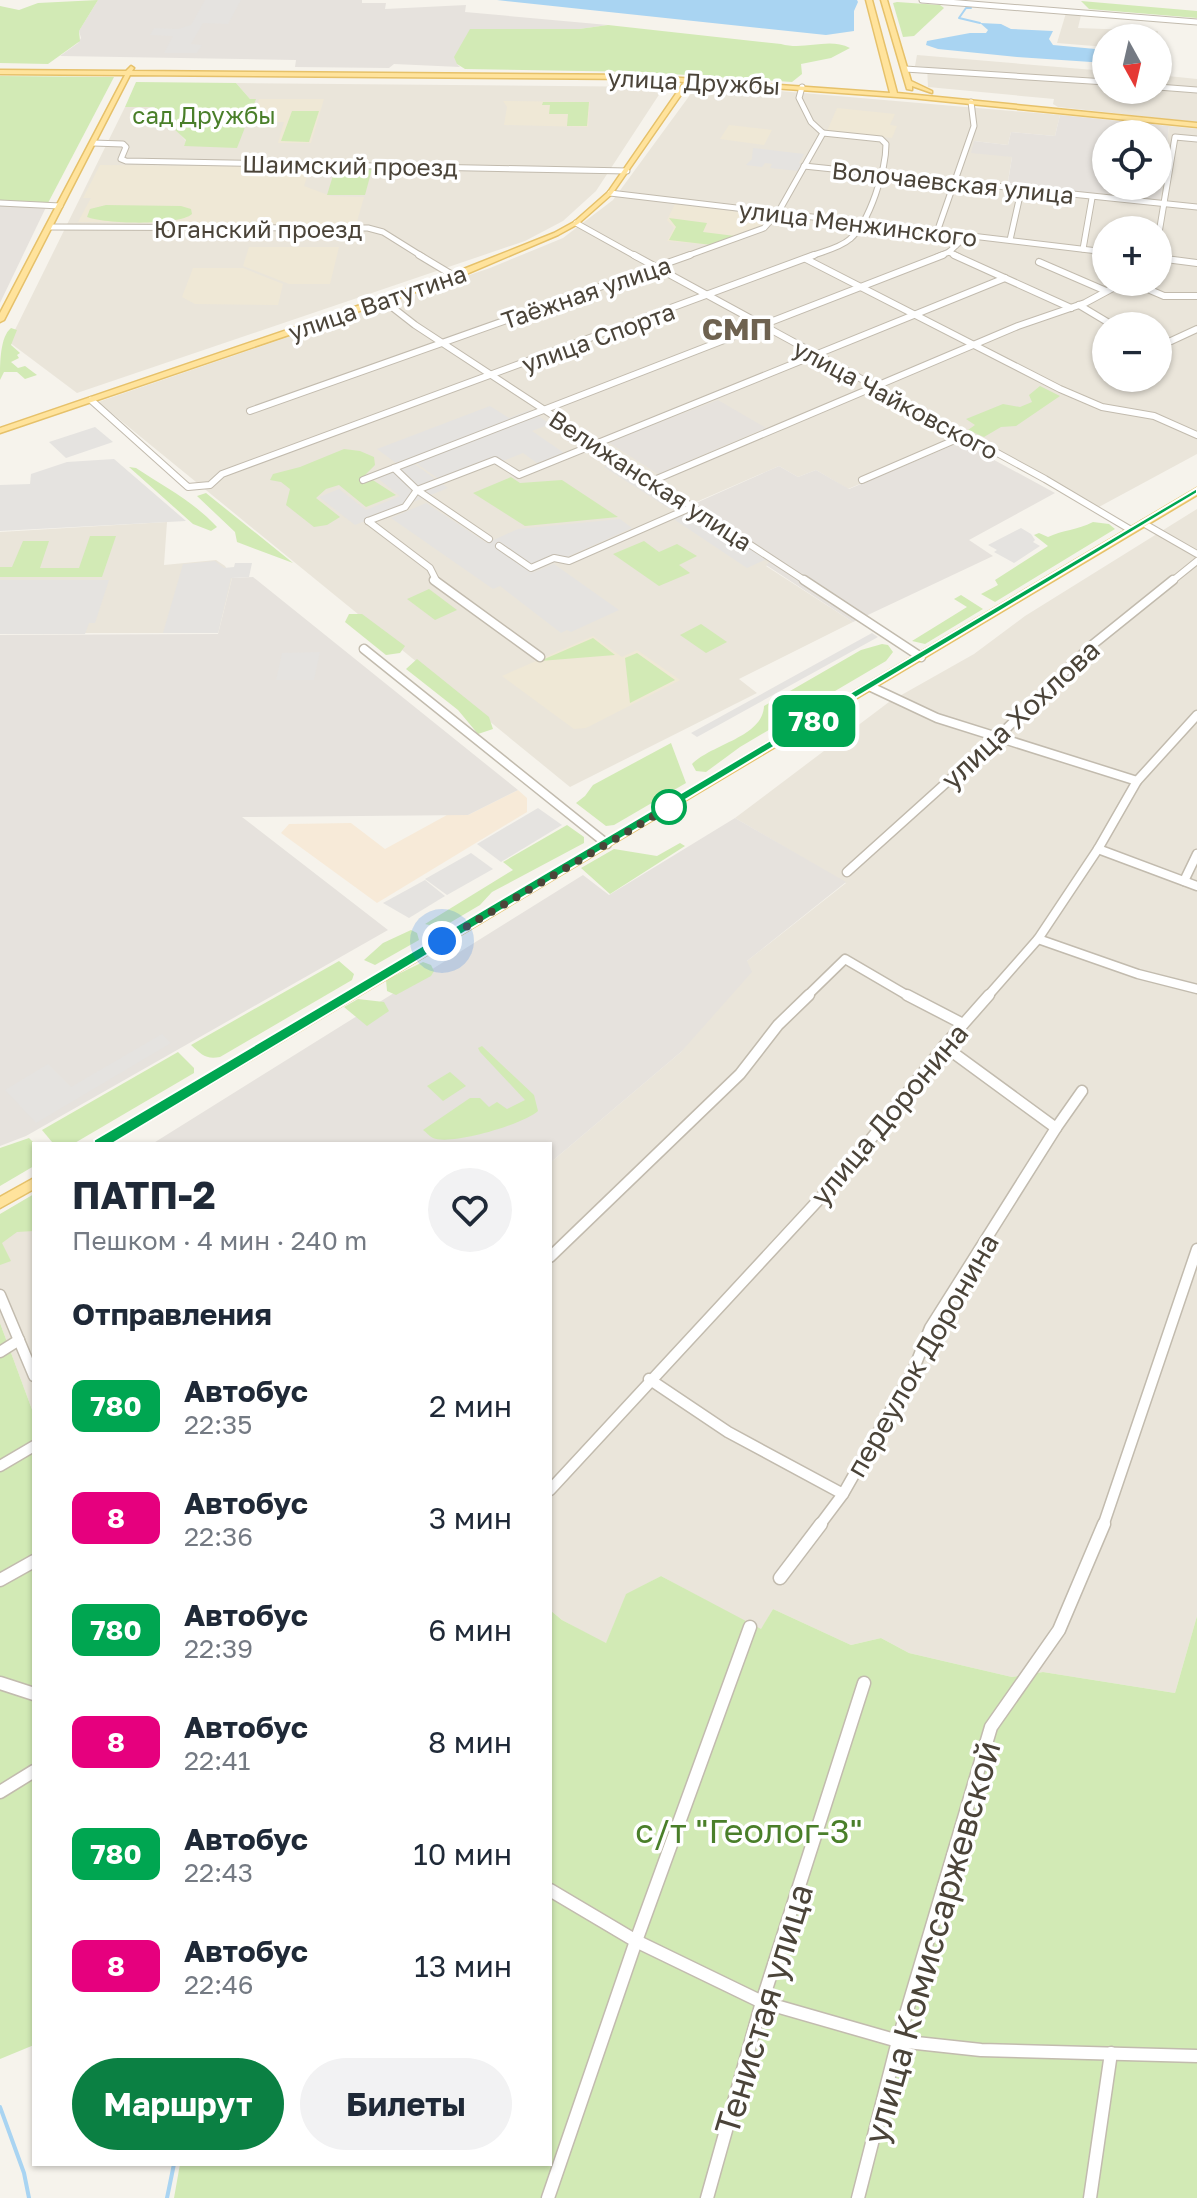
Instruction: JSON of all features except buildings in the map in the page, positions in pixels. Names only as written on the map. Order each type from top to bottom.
[{"type":"main road","points":[[869,0],[894,95]]},
{"type":"main road","points":[[884,0],[911,96]]},
{"type":"main road","name":"улица Дружбы","points":[[0,68],[188,72]]},
{"type":"main road","points":[[0,320],[130,70]]},
{"type":"main road","name":"улица Дружбы","points":[[130,70],[689,79],[911,96],[1197,125]]},
{"type":"main road","name":"улица Ватутина","points":[[0,431],[454,276],[534,245],[576,223],[610,193],[689,79]]},
{"type":"main road","points":[[908,82],[927,92],[985,98],[1004,105]]},
{"type":"main road","points":[[103,1142],[1196,493]]},
{"type":"main road","points":[[0,1203],[32,1184]]},
{"type":"street","points":[[922,0],[1000,3],[1197,22]]},
{"type":"street","points":[[905,69],[1092,81]]},
{"type":"street","points":[[802,87],[799,98],[811,122],[823,133],[881,139],[887,151],[862,224]]},
{"type":"street","points":[[1172,88],[1197,90]]},
{"type":"street","points":[[937,232],[974,126],[971,102]]},
{"type":"street","name":"Таёжная улица","points":[[250,411],[755,233],[776,214],[823,133]]},
{"type":"street","points":[[1162,216],[1175,137],[1197,139]]},
{"type":"street","name":"Шаимский проезд","points":[[93,143],[123,144],[126,147],[121,159],[126,161],[627,171]]},
{"type":"street","name":"Волочаевская улица","points":[[804,166],[1092,198]]},
{"type":"street","points":[[1010,240],[1021,191]]},
{"type":"street","name":"улица Менжинского","points":[[610,193],[1092,250]]},
{"type":"street","points":[[1083,249],[1092,198]]},
{"type":"street","name":"Волочаевская улица","points":[[1113,200],[1197,207]]},
{"type":"street","points":[[0,203],[60,206]]},
{"type":"street","name":"улица Чайковского","points":[[576,223],[1056,485],[1131,530]]},
{"type":"street","name":"улица Спорта","points":[[91,400],[188,487],[210,485],[222,474],[806,259],[848,242],[862,224]]},
{"type":"street","name":"Юганский проезд","points":[[49,227],[368,228],[383,232],[454,276]]},
{"type":"street","points":[[363,480],[949,252],[966,236]]},
{"type":"street","points":[[949,252],[1071,308]]},
{"type":"street","points":[[806,259],[974,346],[1102,407],[1154,416],[1197,435]]},
{"type":"street","points":[[1172,260],[1197,263]]},
{"type":"street","points":[[1039,262],[1092,285]]},
{"type":"street","points":[[540,657],[433,579],[430,568],[368,521],[405,507],[417,490],[495,460],[519,475],[1005,278]]},
{"type":"street","points":[[652,481],[1096,296]]},
{"type":"street","points":[[1172,296],[1197,296]]},
{"type":"street","name":"Велижанская улица","points":[[383,300],[543,410],[921,657]]},
{"type":"street","points":[[1079,305],[1092,313]]},
{"type":"street","points":[[1172,341],[1197,329]]},
{"type":"street","points":[[862,480],[964,436]]},
{"type":"street","points":[[394,468],[417,490],[489,539]]},
{"type":"street","points":[[499,546],[531,568],[554,558],[569,561],[692,507]]},
{"type":"street","points":[[1143,523],[1197,554]]},
{"type":"street","name":"улица Хохлова","points":[[847,872],[997,738],[1091,646],[1197,561]]},
{"type":"street","points":[[364,649],[607,844]]},
{"type":"street","points":[[871,687],[937,718],[1137,781]]},
{"type":"street","name":"улица Доронина","points":[[552,1488],[649,1379],[849,1167],[944,1046],[1038,939],[1098,849],[1137,781],[1197,715]]},
{"type":"street","points":[[1098,849],[1197,886]]},
{"type":"street","points":[[1184,881],[1197,854]]},
{"type":"street","points":[[1038,939],[1138,974],[1197,989]]},
{"type":"street","points":[[552,1255],[740,1074],[778,1025],[845,959],[963,1024]]},
{"type":"street","points":[[944,1046],[1056,1128]]},
{"type":"street","name":"переулок Доронина","points":[[780,1578],[843,1494],[913,1371],[930,1328],[1082,1091]]},
{"type":"street","name":"улица Комиссаржевской","points":[[858,2198],[898,2041],[991,1727],[1059,1630],[1104,1524],[1197,1249]]},
{"type":"street","points":[[0,1295],[32,1371]]},
{"type":"street","points":[[0,1352],[19,1340]]},
{"type":"street","points":[[649,1379],[728,1432],[843,1494]]},
{"type":"street","points":[[0,1466],[32,1447]]},
{"type":"street","points":[[0,1580],[32,1562]]},
{"type":"street","points":[[548,2198],[636,1941],[750,1627]]},
{"type":"street","points":[[0,1683],[32,1693]]},
{"type":"street","name":"Тенистая улица","points":[[707,2198],[762,2002],[864,1683]]},
{"type":"street","points":[[0,1792],[32,1772]]},
{"type":"street","points":[[552,1891],[636,1941],[762,2002],[898,2041],[981,2050],[1197,2056]]},
{"type":"street","points":[[1090,2198],[1111,2053]]},
{"type":"shaded area","points":[[98,0],[362,0],[362,3],[386,3],[385,9],[466,5],[465,12],[608,25],[579,29],[477,29],[457,64],[460,67],[394,64],[389,68],[295,67],[296,60],[60,56],[78,43],[81,38],[79,31]]},
{"type":"shaded area","points":[[205,0],[241,0],[228,24],[203,23],[191,44],[202,45],[197,53],[164,53],[173,36],[150,35],[154,28],[178,29],[191,25]]},
{"type":"shaded area","points":[[1066,13],[1081,15],[1078,28],[1092,29],[1092,46],[1057,43]]},
{"type":"shaded area","points":[[917,55],[1092,70],[1092,104],[1172,104],[1172,76],[1197,79],[1197,122],[1058,107],[1053,104],[1054,99],[928,87],[927,67],[915,66]]},
{"type":"shaded area","points":[[236,83],[664,87],[596,191],[563,221],[525,241],[77,393],[9,342],[125,107],[156,107],[186,141],[184,146],[255,99],[250,99]]},
{"type":"shaded area","points":[[698,84],[1060,115],[1055,136],[1011,132],[1008,145],[974,141],[1012,157],[1007,187],[1092,196],[1092,200],[1160,203],[1160,200],[1172,200],[1172,126],[1197,129],[1197,454],[1097,508],[969,438],[848,489],[816,470],[798,477],[779,466],[687,506],[771,563],[766,566],[853,622],[739,679],[757,693],[570,787],[98,402],[490,268],[563,238],[613,200]]},
{"type":"shaded area","points":[[259,99],[324,99],[311,143],[278,143],[284,122],[251,122]]},
{"type":"shaded area","points":[[503,101],[590,102],[588,127],[504,125],[507,107]]},
{"type":"shaded area","points":[[837,108],[895,114],[890,125],[897,126],[892,138],[827,131]]},
{"type":"shaded area","points":[[1060,115],[1110,120],[1092,120],[1092,196],[1007,188],[1012,157],[971,153],[974,141],[1008,145],[1011,132],[1055,136]]},
{"type":"shaded area","points":[[729,125],[772,130],[764,145],[720,139]]},
{"type":"shaded area","points":[[753,148],[804,154],[799,163],[802,164],[798,171],[770,168],[772,164],[765,163],[762,167],[746,165],[752,159]]},
{"type":"shaded area","points":[[100,165],[310,167],[304,186],[331,196],[364,197],[356,225],[78,222],[91,198],[83,198]]},
{"type":"shaded area","points":[[1129,200],[1160,200],[1160,203]]},
{"type":"shaded area","points":[[0,201],[48,203],[0,303]]},
{"type":"shaded area","points":[[675,204],[769,216],[761,228],[712,245],[667,241],[674,228],[667,220]]},
{"type":"shaded area","points":[[249,247],[339,247],[330,284],[289,284],[243,266]]},
{"type":"shaded area","points":[[193,268],[243,268],[283,284],[278,305],[195,304],[182,297]]},
{"type":"shaded area","points":[[718,400],[766,428],[658,474],[608,442]]},
{"type":"shaded area","points":[[490,406],[509,418],[530,410],[550,424],[532,431],[564,453],[537,463],[523,453],[503,461],[497,457],[440,480],[409,458],[396,463],[377,449]]},
{"type":"shaded area","points":[[95,427],[113,442],[66,458],[49,442]]},
{"type":"shaded area","points":[[961,442],[1055,493],[969,540],[993,556],[853,622],[766,565],[770,562],[687,507],[779,466],[798,477],[816,470],[849,489]]},
{"type":"shaded area","points":[[114,459],[186,521],[0,531],[0,485],[30,484],[31,474],[67,462]]},
{"type":"shaded area","points":[[615,462],[682,504],[670,509],[604,467]]},
{"type":"shaded area","points":[[413,463],[448,488],[355,525],[319,497],[339,489],[366,510],[400,496],[376,477]]},
{"type":"shaded area","points":[[426,503],[487,543],[518,529],[620,519],[632,528],[518,579],[554,564],[619,610],[571,632],[561,633],[500,586],[493,589],[391,518]]},
{"type":"shaded area","points":[[691,509],[767,559],[747,568],[672,518]]},
{"type":"shaded area","points":[[1197,509],[1197,1616],[1175,1693],[1043,1672],[1012,1677],[909,1653],[881,1638],[851,1645],[773,1609],[761,1630],[661,1576],[626,1595],[606,1644],[552,1612],[552,1161],[681,1052],[747,961],[846,883],[735,818],[889,702],[974,654],[1025,616]]},
{"type":"shaded area","points":[[167,522],[164,565],[216,560],[225,566],[232,578],[218,633],[0,633],[0,532]]},
{"type":"shaded area","points":[[1021,528],[1031,534],[1035,540],[1033,542],[1040,546],[1014,563],[988,545]]},
{"type":"shaded area","points":[[215,561],[224,568],[234,567],[235,563],[252,563],[249,577],[231,578],[218,633],[163,633],[183,564]]},
{"type":"shaded area","points":[[253,577],[518,790],[468,815],[242,817],[388,930],[26,1136],[0,1146],[0,635],[218,634],[232,578]]},
{"type":"shaded area","points":[[0,580],[109,580],[95,623],[89,623],[85,634],[0,634]]},
{"type":"shaded area","points":[[872,633],[878,637],[697,737],[691,733]]},
{"type":"shaded area","points":[[593,636],[622,657],[637,650],[680,680],[586,728],[574,729],[502,676]]},
{"type":"shaded area","points":[[320,652],[314,680],[276,680],[282,653]]},
{"type":"shaded area","points":[[518,790],[527,798],[527,812],[377,903],[281,833],[289,824],[351,823],[385,849],[447,815],[468,815]]},
{"type":"shaded area","points":[[538,808],[562,825],[501,862],[477,844]]},
{"type":"shaded area","points":[[735,818],[846,882],[747,961],[752,972],[681,1052],[552,1161],[552,1142],[155,1142],[583,875],[609,895]]},
{"type":"shaded area","points":[[471,853],[493,869],[447,895],[425,879]]},
{"type":"shaded area","points":[[425,880],[445,896],[409,918],[383,903]]},
{"type":"shaded area","points":[[162,1034],[171,1043],[36,1123],[5,1090],[48,1064],[71,1087]]},
{"type":"shaded area","points":[[32,1217],[32,1410],[0,1323],[0,1233]]},
{"type":"green space","points":[[98,0],[79,31],[80,41],[48,64],[0,63],[0,6],[19,10],[38,3]]},
{"type":"green space","points":[[1081,1],[1197,11],[1197,18],[1089,9]]},
{"type":"green space","points":[[893,3],[940,5],[944,8],[914,36],[903,37]]},
{"type":"green space","points":[[608,25],[790,46],[833,44],[850,48],[831,58],[801,64],[802,74],[792,82],[642,72],[465,69],[457,64],[454,57],[470,29],[579,29]]},
{"type":"green space","points":[[0,76],[114,77],[48,203],[0,201]]},
{"type":"green space","name":"сад Дружбы","points":[[136,82],[236,83],[250,99],[256,99],[237,148],[184,146],[186,140],[172,127],[147,125],[155,107],[125,107]]},
{"type":"green space","points":[[543,102],[589,102],[587,126],[567,126],[568,114],[549,114],[550,105],[542,105]]},
{"type":"green space","points":[[292,111],[319,111],[309,142],[281,141]]},
{"type":"green space","points":[[335,169],[372,169],[365,195],[327,195]]},
{"type":"green space","points":[[106,205],[181,206],[191,209],[192,214],[172,221],[141,223],[87,217],[90,209]]},
{"type":"green space","points":[[669,218],[707,223],[703,232],[735,236],[712,245],[669,240],[676,227]]},
{"type":"green space","points":[[11,328],[17,330],[11,345],[20,353],[17,355],[19,358],[11,362],[18,368],[25,366],[37,375],[25,379],[17,372],[4,372],[0,380],[3,344]]},
{"type":"green space","points":[[1040,386],[1060,396],[1016,426],[1001,427],[984,437],[968,430],[975,425],[966,419],[1003,404],[1020,407],[1032,402],[1029,395]]},
{"type":"green space","points":[[344,449],[374,457],[375,465],[365,475],[396,495],[366,507],[339,485],[326,489],[316,498],[340,517],[327,525],[314,527],[286,505],[290,489],[281,482],[270,480],[273,474]]},
{"type":"green space","points":[[129,467],[136,468],[179,495],[217,527],[211,531],[193,524]]},
{"type":"green space","points":[[511,477],[520,483],[562,480],[618,517],[525,526],[473,493]]},
{"type":"green space","points":[[206,493],[293,563],[237,542],[235,532],[197,496]]},
{"type":"green space","points":[[1093,522],[1109,524],[1115,529],[995,602],[981,594],[998,585],[995,580],[1048,546],[1034,535],[1039,533],[1048,537]]},
{"type":"green space","points":[[90,536],[116,536],[102,577],[0,577],[0,567],[12,567],[23,541],[49,541],[40,568],[79,568]]},
{"type":"green space","points":[[644,541],[659,552],[677,544],[697,556],[679,565],[690,573],[659,586],[613,554]]},
{"type":"green space","points":[[429,589],[457,610],[435,620],[407,599]]},
{"type":"green space","points":[[961,595],[983,609],[925,644],[912,641],[967,607],[954,599]]},
{"type":"green space","points":[[349,614],[362,614],[405,646],[400,653],[386,655],[345,622]]},
{"type":"green space","points":[[701,624],[727,642],[706,653],[680,635]]},
{"type":"green space","points":[[593,638],[615,655],[540,661]]},
{"type":"green space","points":[[888,645],[893,652],[886,661],[740,747],[706,772],[696,771],[692,764],[746,733],[761,717],[764,706],[861,650]]},
{"type":"green space","points":[[637,653],[675,680],[630,703],[625,658]]},
{"type":"green space","points":[[417,659],[489,717],[493,729],[478,734],[458,710],[406,669]]},
{"type":"green space","points":[[671,743],[686,783],[614,825],[606,826],[576,803],[593,785]]},
{"type":"green space","points":[[567,825],[584,837],[584,843],[492,892],[480,905],[441,928],[425,924],[513,870],[503,862]]},
{"type":"green space","points":[[680,843],[685,846],[610,894],[581,868],[614,849],[657,856]]},
{"type":"green space","points":[[411,930],[417,933],[419,940],[375,965],[364,960],[383,943]]},
{"type":"green space","points":[[339,961],[354,974],[352,980],[220,1057],[207,1057],[191,1045]]},
{"type":"green space","points":[[423,962],[431,965],[434,971],[431,976],[396,995],[387,991],[386,980]]},
{"type":"green space","points":[[358,999],[384,1002],[389,1011],[367,1026],[344,1007]]},
{"type":"green space","points":[[482,1046],[534,1095],[538,1111],[518,1122],[487,1132],[455,1139],[433,1138],[423,1130],[470,1098],[480,1098],[489,1107],[497,1102],[507,1109],[525,1100],[480,1052],[478,1048]]},
{"type":"green space","points":[[178,1052],[194,1068],[194,1073],[76,1142],[52,1142],[42,1130]]},
{"type":"green space","points":[[450,1072],[466,1086],[443,1101],[427,1086]]},
{"type":"green space","points":[[29,1138],[33,1142],[32,1167],[0,1186],[0,1148]]},
{"type":"green space","points":[[32,1195],[32,1231],[17,1232],[2,1243],[11,1261],[0,1265],[0,1214]]},
{"type":"green space","points":[[0,1323],[32,1410],[32,2046],[0,2059]]},
{"type":"green space","name":"с/т \"Геолог-3\"","points":[[661,1576],[761,1629],[773,1609],[851,1645],[881,1638],[909,1653],[1012,1677],[1043,1672],[1175,1693],[1197,1616],[1197,2198],[174,2198],[180,2166],[552,2166],[552,1612],[606,1643],[626,1594]]},
{"type":"water","points":[[497,0],[858,2],[854,11],[854,31],[826,35]]},
{"type":"water","points":[[980,23],[1001,24],[1011,29],[1053,31],[1049,39],[1053,45],[1092,49],[1092,62],[938,49],[926,45],[927,41],[986,33],[988,30]]},
{"type":"waterway","points":[[971,8],[966,8],[959,18],[980,23]]},
{"type":"waterway","points":[[0,2107],[24,2173],[29,2198]]},
{"type":"waterway","points":[[167,2198],[174,2166]]},
{"type":"bus line","name":"780","points":[[103,1142],[1197,491]]},
{"type":"district","name":"СМП","points":[[737,329]]},
{"type":"route","points":[[442,941],[673,805],[669,807]]}]
